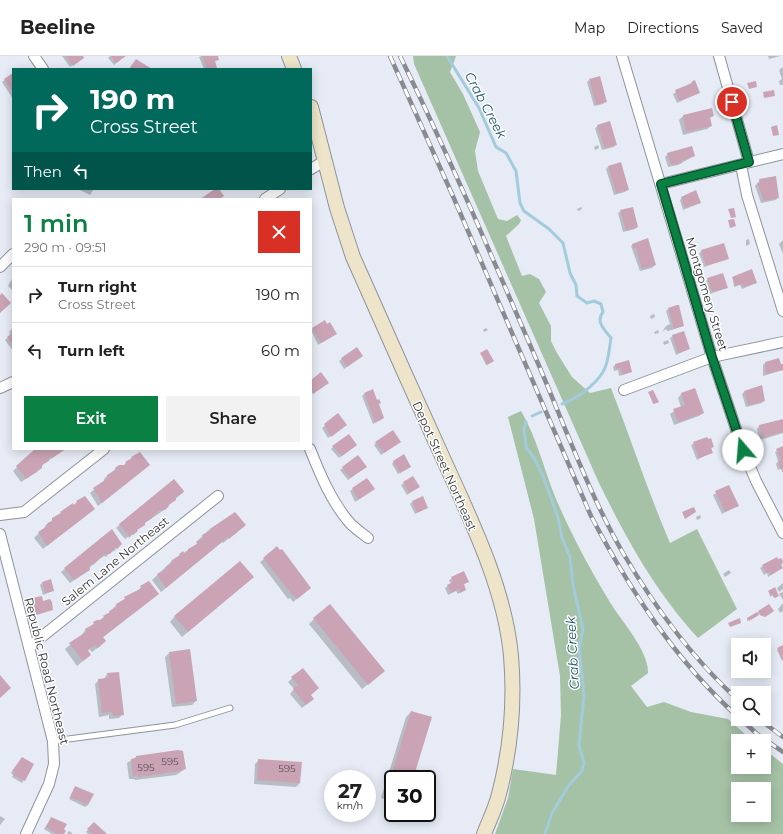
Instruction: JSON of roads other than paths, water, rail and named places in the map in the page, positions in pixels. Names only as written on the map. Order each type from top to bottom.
[{"type":"main road","points":[[289,56],[294,68]]},
{"type":"main road","name":"Depot Street Northeast","points":[[312,111],[326,160],[337,208],[353,257],[478,539],[498,595],[506,624],[511,656],[513,713],[508,753],[499,795],[484,834]]},
{"type":"street","points":[[34,56],[42,68]]},
{"type":"street","name":"Montgomery Street","points":[[622,56],[712,357],[743,450],[756,480],[783,533]]},
{"type":"street","points":[[719,56],[745,163],[747,195],[783,311]]},
{"type":"street","points":[[661,184],[783,154]]},
{"type":"street","points":[[312,168],[326,160]]},
{"type":"street","points":[[266,198],[278,190]]},
{"type":"street","points":[[0,267],[12,255]]},
{"type":"street","points":[[624,390],[712,357],[783,342]]},
{"type":"street","points":[[0,388],[12,382]]},
{"type":"street","points":[[0,515],[24,512],[103,450]]},
{"type":"street","points":[[310,450],[329,492],[340,510],[350,523],[368,538]]},
{"type":"street","name":"Salem Lane Northeast","points":[[29,647],[218,496]]},
{"type":"street","name":"Republic Road Northeast","points":[[0,534],[53,741],[54,764],[49,784],[26,834]]},
{"type":"lane","points":[[53,741],[175,725],[230,708]]},
{"type":"waterway","name":"Crab Creek","points":[[447,56],[479,108],[496,147],[506,153],[516,171],[520,203],[524,211],[549,229],[563,243],[570,273],[576,285],[577,296],[587,303],[594,301],[601,304],[603,312],[600,323],[611,338],[608,360],[605,368],[590,387],[580,395],[562,404]]},
{"type":"waterway","name":"Crab Creek","points":[[532,416],[541,412]]},
{"type":"waterway","name":"Crab Creek","points":[[526,422],[524,429],[526,447],[534,458],[543,476],[558,517],[562,538],[570,557],[573,585],[583,629],[579,649],[584,696],[579,745],[584,763],[582,771],[569,785],[552,813],[545,834]]},
{"type":"railway","points":[[390,56],[452,194],[591,516],[638,597],[674,648],[715,695],[731,710]]},
{"type":"railway","points":[[400,56],[470,208],[599,507],[623,553],[661,612],[705,667],[731,693]]},
{"type":"railway","points":[[748,726],[757,734],[783,752]]},
{"type":"railway","points":[[768,726],[783,737]]}]
